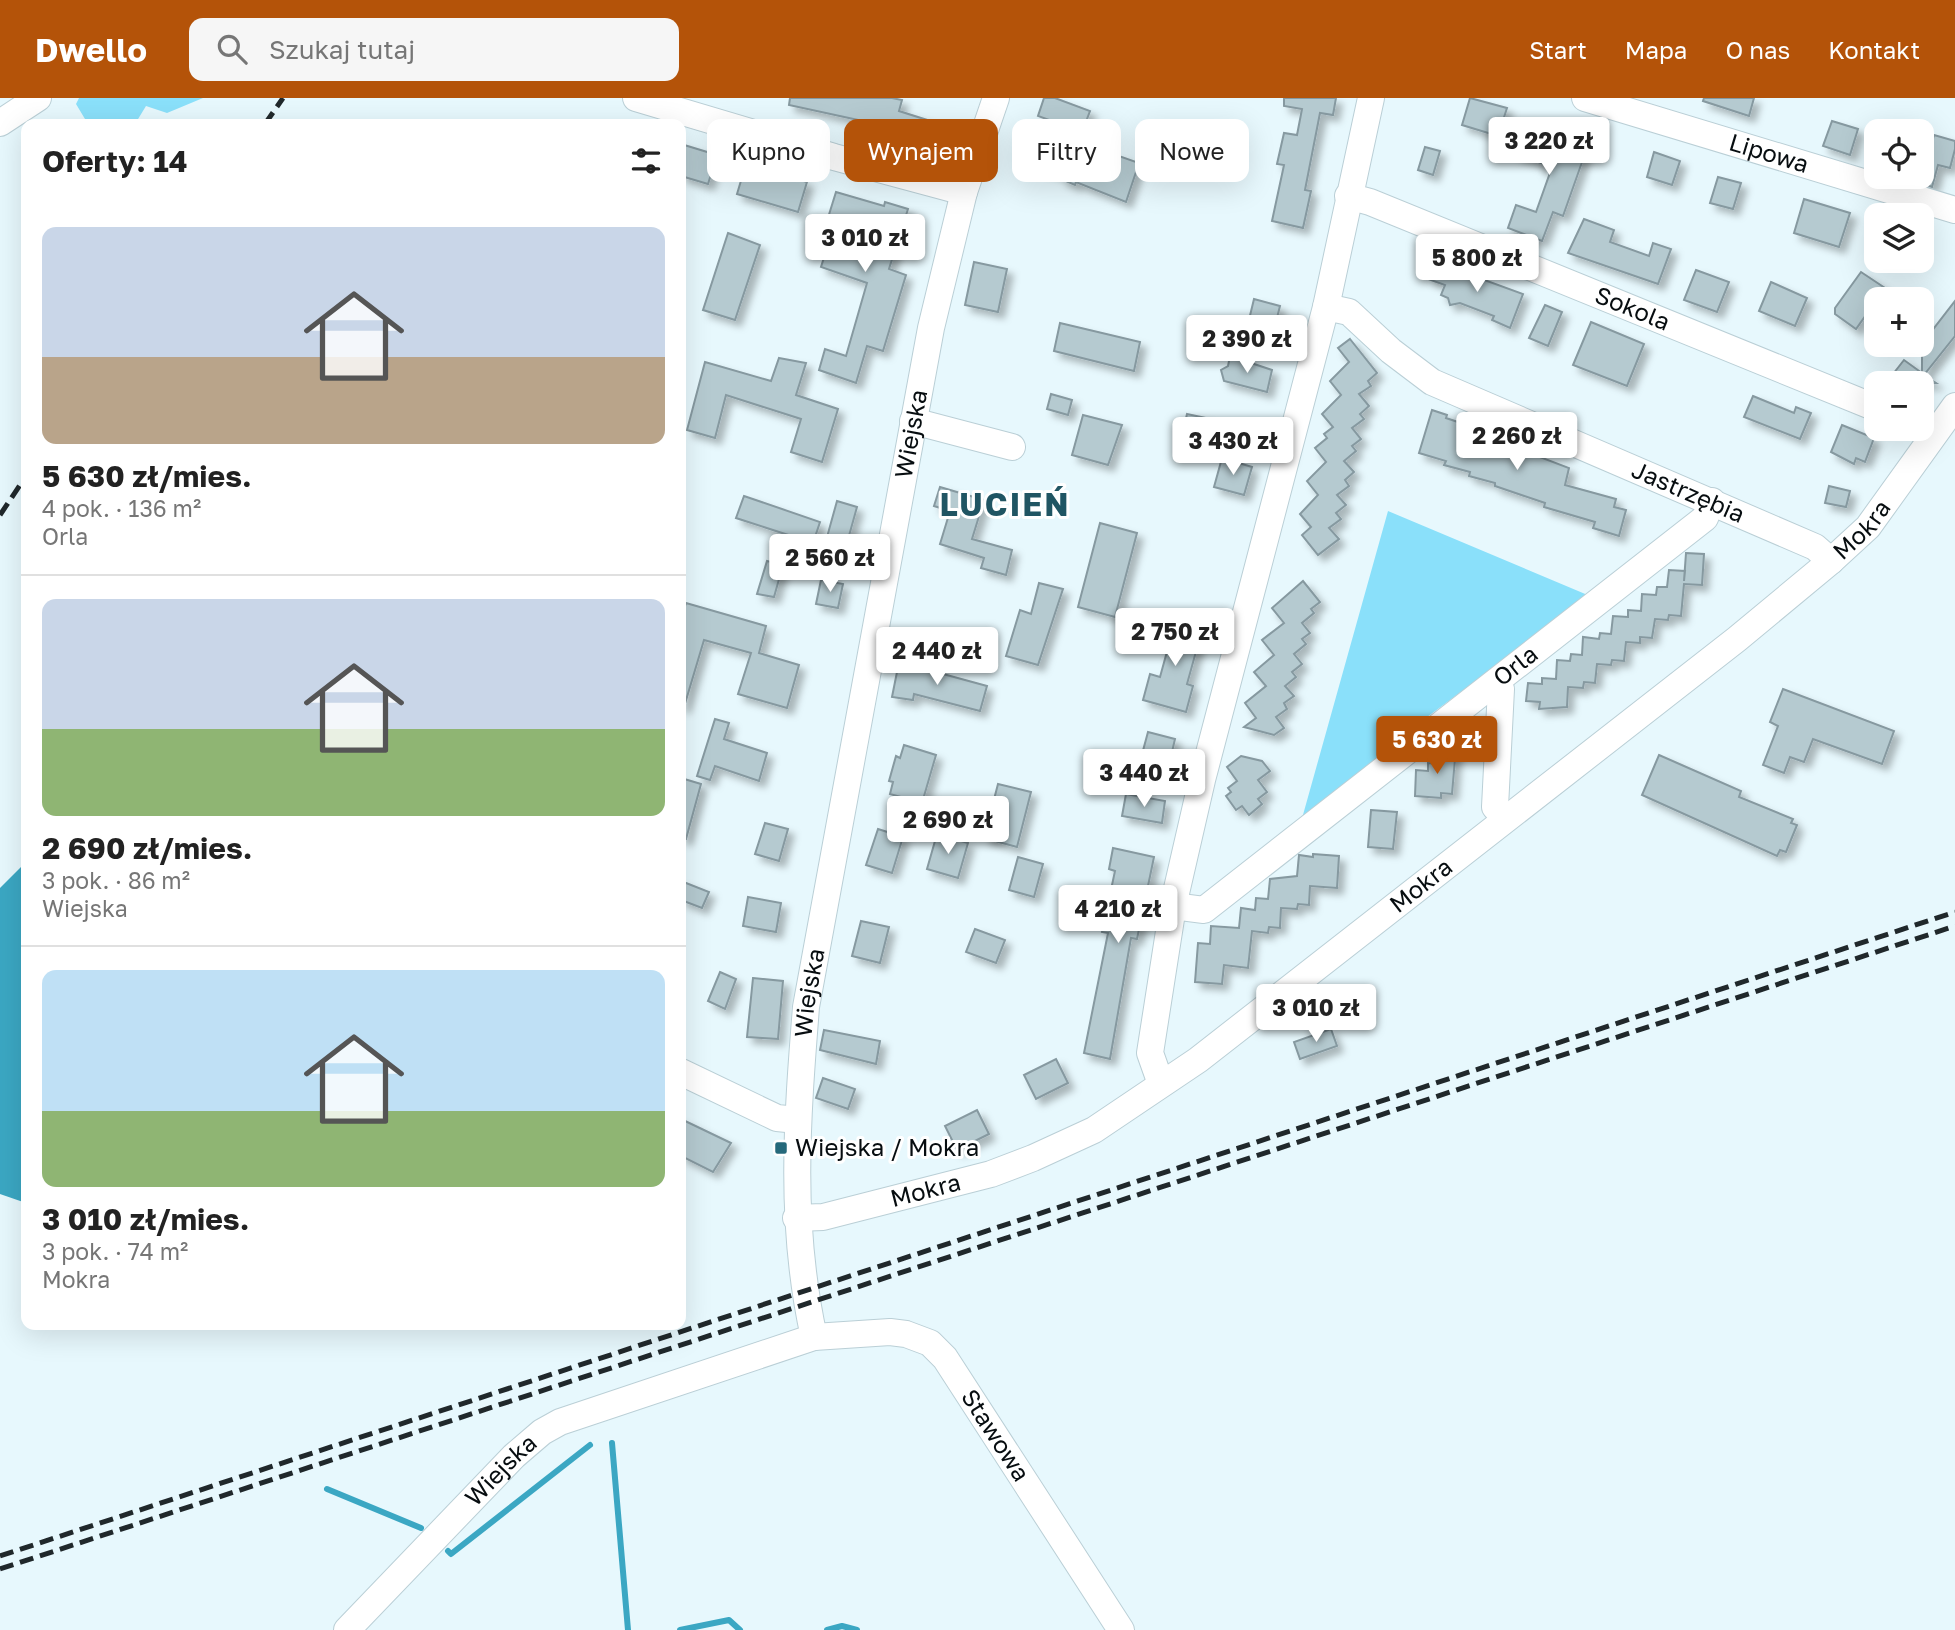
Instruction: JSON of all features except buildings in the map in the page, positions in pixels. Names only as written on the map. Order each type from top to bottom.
[{"type":"street","points":[[0,122],[38,98]]},
{"type":"street","points":[[636,98],[834,157],[964,192]]},
{"type":"street","name":"Wiejska","points":[[347,1630],[514,1456],[542,1432],[580,1413],[814,1338],[803,1280],[796,1218],[797,1121],[806,1007],[913,421],[964,192],[996,98]]},
{"type":"street","points":[[1161,1084],[1150,1053],[1172,906],[1202,780],[1326,307],[1371,98]]},
{"type":"street","name":"Lipowa","points":[[1585,98],[1955,210]]},
{"type":"street","name":"Sokola","points":[[1348,196],[1370,202],[1864,403]]},
{"type":"street","name":"Jastrzębia","points":[[1326,307],[1349,313],[1391,351],[1432,382],[1815,547],[1831,561]]},
{"type":"street","name":"Mokra","points":[[1934,425],[1955,406]]},
{"type":"street","points":[[913,421],[1012,447]]},
{"type":"street","name":"Mokra","points":[[796,1218],[823,1217],[1012,1167],[1094,1130],[1198,1060],[1737,639],[1831,561],[1868,527],[1922,441]]},
{"type":"street","name":"Orla","points":[[1172,906],[1204,910],[1704,518],[1712,501]]},
{"type":"street","points":[[1498,682],[1501,688],[1495,807],[1505,818]]},
{"type":"street","points":[[686,1074],[777,1118],[797,1121]]},
{"type":"street","name":"Stawowa","points":[[814,1338],[879,1333],[906,1334],[930,1343],[945,1357],[1121,1630]]},
{"type":"shaded area","points":[[79,98],[203,98],[167,113],[146,106],[138,119],[85,119],[76,104]]},
{"type":"shaded area","points":[[1388,511],[1590,596],[1384,749],[1381,759],[1301,822]]},
{"type":"shaded area","points":[[21,867],[21,1201],[0,1194],[0,888]]},
{"type":"waterway","points":[[612,1443],[628,1630]]},
{"type":"waterway","points":[[448,1551],[451,1554],[590,1445]]},
{"type":"waterway","points":[[327,1489],[421,1528]]},
{"type":"waterway","points":[[680,1630],[729,1620],[740,1630]]},
{"type":"waterway","points":[[827,1630],[842,1626],[857,1630]]},
{"type":"railway","points":[[268,119],[283,98]]},
{"type":"railway","points":[[0,515],[21,484]]},
{"type":"railway","points":[[0,1556],[1955,912]]},
{"type":"railway","points":[[0,1569],[1955,926]]},
{"type":"place","name":"Wiejska / Mokra","points":[[781,1148]]},
{"type":"district","name":"LUCIEŃ","points":[[1005,505]]}]
